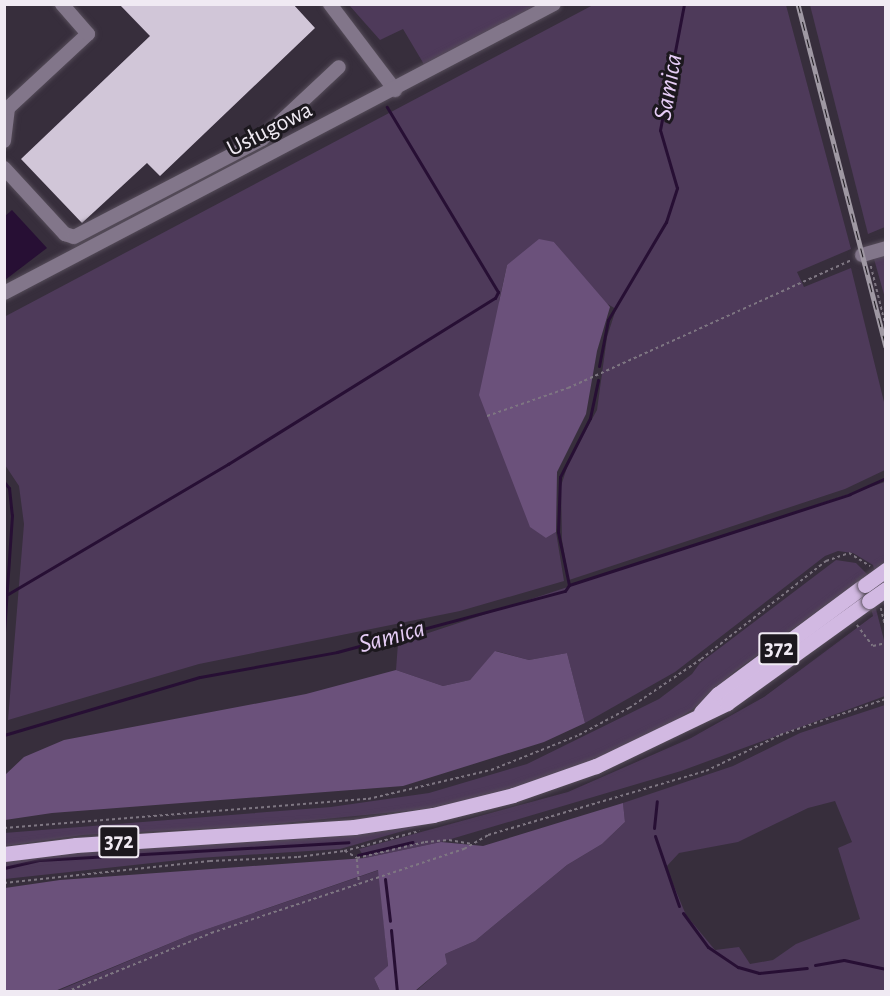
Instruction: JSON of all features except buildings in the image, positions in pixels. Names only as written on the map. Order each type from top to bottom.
[{"type":"main road","name":"372","points":[[697,717],[718,694],[865,585],[878,569]]},
{"type":"main road","name":"372","points":[[4,854],[75,845],[354,827],[433,815],[553,782],[645,745],[727,703],[878,597]]},
{"type":"lane","points":[[4,141],[8,108],[88,34],[62,4]]},
{"type":"lane","points":[[330,4],[395,90]]},
{"type":"lane","name":"Usługowa","points":[[4,293],[395,90],[554,4]]},
{"type":"lane","points":[[4,168],[65,234],[74,237],[262,140],[339,67]]},
{"type":"lane","points":[[866,257],[885,248]]},
{"type":"path","points":[[487,416],[568,388],[866,257],[885,327]]},
{"type":"path","points":[[4,828],[368,799],[491,770],[579,735],[628,708],[692,665],[826,561],[849,553],[878,569]]},
{"type":"path","points":[[878,597],[885,629]]},
{"type":"path","points":[[857,625],[873,646],[885,643]]},
{"type":"path","points":[[66,992],[211,933],[359,884],[472,844],[488,835],[706,771],[780,735],[885,699]]},
{"type":"path","points":[[4,883],[79,873],[344,851],[357,858],[441,840],[472,844]]},
{"type":"path","points":[[357,858],[359,884]]},
{"type":"shaded area","points":[[349,5],[538,5],[425,66],[403,29],[380,40]]},
{"type":"shaded area","points":[[593,5],[786,5],[851,249],[797,272],[804,287],[851,268],[885,406],[885,470],[845,489],[569,580],[562,540],[561,486],[569,461],[597,410],[607,337],[616,309],[604,302],[554,242],[507,265],[499,301],[546,538],[556,532],[564,581],[460,611],[199,664],[8,720],[24,524],[19,486],[5,465],[4,317]]},
{"type":"shaded area","points":[[810,5],[885,5],[885,227],[868,234]]},
{"type":"shaded area","points":[[12,210],[47,248],[5,280],[5,216]]},
{"type":"shaded area","points":[[539,239],[554,242],[610,307],[597,351],[586,414],[557,472],[556,532],[546,538],[530,527],[479,395],[507,265]]},
{"type":"shaded area","points":[[886,255],[885,298],[874,259]]},
{"type":"shaded area","points":[[885,482],[885,610],[873,565],[853,553],[838,551],[825,556],[675,672],[585,723],[567,653],[529,660],[496,651],[470,680],[443,686],[396,670],[398,643]]},
{"type":"shaded area","points":[[836,560],[856,563],[867,574],[885,644],[885,696],[681,771],[441,842],[365,858],[359,849],[568,792],[691,738],[764,697],[873,616],[863,578],[734,672],[693,709],[656,733],[599,759],[501,792],[426,809],[254,826],[83,835],[5,846],[4,833],[331,807],[429,793],[527,764],[659,699],[692,674],[700,663]]},
{"type":"shaded area","points":[[495,651],[529,660],[567,653],[585,723],[544,742],[403,786],[52,813],[5,820],[5,775],[24,757],[64,740],[306,694],[396,670],[443,686],[470,680]]},
{"type":"shaded area","points":[[885,705],[885,991],[415,992],[447,964],[445,954],[475,941],[567,865],[602,844],[625,822],[623,803],[733,766],[800,733]],"holes":[[[835,801],[852,842],[838,848],[860,919],[796,944],[773,960],[750,964],[739,947],[715,950],[686,915],[666,867],[679,853],[738,842],[808,808]]]},
{"type":"shaded area","points":[[623,803],[625,822],[602,844],[567,865],[475,941],[445,954],[447,964],[415,991],[380,991],[374,978],[388,966],[378,870],[190,935],[55,991],[5,991],[5,888],[60,880],[365,858],[441,842],[483,846]]},
{"type":"shaded area","points":[[462,814],[340,849],[198,858],[5,879],[5,862],[75,850]]},
{"type":"shaded area","points":[[379,870],[388,967],[374,978],[380,991],[55,992],[190,935]]},
{"type":"waterway","name":"Samica","points":[[599,366],[608,320],[666,222],[677,188],[660,130],[684,4]]},
{"type":"waterway","points":[[8,594],[228,464],[495,298],[498,292],[387,107]]},
{"type":"waterway","name":"Samica","points":[[4,735],[200,677],[337,652],[565,591],[569,585],[558,532],[560,477],[590,418],[598,380]]},
{"type":"waterway","points":[[569,585],[850,494],[886,478]]},
{"type":"waterway","points":[[4,482],[9,488],[12,515],[4,632]]},
{"type":"waterway","points":[[654,828],[657,801]]},
{"type":"waterway","points":[[655,836],[679,906]]},
{"type":"waterway","points":[[4,868],[40,860],[348,842]]},
{"type":"waterway","points":[[358,855],[412,842]]},
{"type":"waterway","points":[[385,879],[390,921]]},
{"type":"waterway","points":[[683,913],[708,947],[738,967],[759,973],[807,968]]},
{"type":"waterway","points":[[391,930],[397,992]]},
{"type":"waterway","points":[[815,965],[844,960],[886,969]]},
{"type":"railway","points":[[798,4],[886,347]]}]
